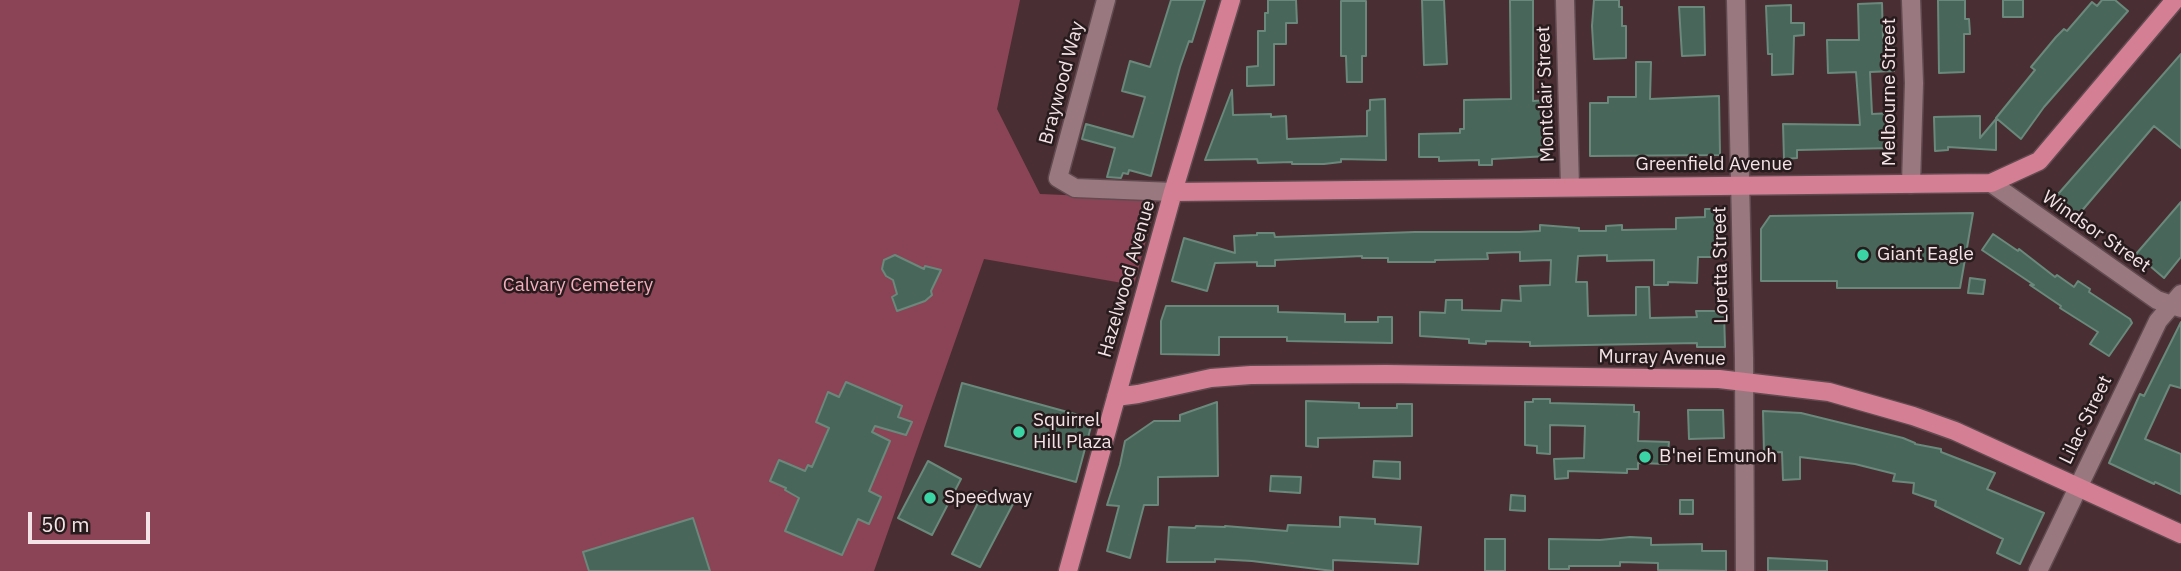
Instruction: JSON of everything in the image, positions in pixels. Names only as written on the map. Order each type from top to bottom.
[{"type":"main road","name":"Hazelwood Avenue","points":[[1068,571],[1173,192],[1231,0]]},
{"type":"main road","name":"Greenfield Avenue","points":[[1173,192],[1991,183],[2039,161],[2175,0]]},
{"type":"main road","name":"Murray Avenue","points":[[1116,397],[1211,378],[1264,375],[1386,374],[1744,380],[1829,393],[1913,416],[1955,431],[2181,534]]},
{"type":"street","name":"Braywood Way","points":[[1106,0],[1058,178],[1076,188],[1173,192]]},
{"type":"street","name":"Montclair Street","points":[[1565,0],[1570,187]]},
{"type":"street","name":"Loretta Street","points":[[1736,0],[1745,571]]},
{"type":"street","name":"Melbourne Street","points":[[1911,0],[1914,83],[1911,184]]},
{"type":"street","name":"Windsor Street","points":[[1991,183],[2157,300],[2178,302]]},
{"type":"street","name":"Lilac Street","points":[[2038,571],[2158,321],[2178,302]]},
{"type":"green space","name":"Calvary Cemetery","points":[[0,0],[1020,0],[997,109],[1040,194],[1157,199],[1134,285],[984,259],[874,571],[0,571]]},
{"type":"building","points":[[1171,0],[1205,0],[1192,42],[1189,41],[1180,67],[1151,176],[1129,170],[1128,174],[1123,173],[1121,178],[1107,177],[1115,148],[1082,139],[1086,124],[1133,137],[1145,97],[1122,91],[1130,61],[1150,67]]},
{"type":"building","points":[[1268,0],[1296,0],[1297,23],[1286,23],[1286,44],[1274,44],[1274,85],[1247,86],[1247,67],[1258,66],[1258,31],[1265,31]]},
{"type":"building","points":[[1422,0],[1444,0],[1447,64],[1424,65]]},
{"type":"building","points":[[1510,0],[1533,0],[1533,101],[1548,100],[1549,156],[1492,159],[1492,165],[1479,165],[1479,160],[1439,161],[1439,157],[1419,157],[1419,134],[1460,133],[1460,129],[1464,129],[1464,100],[1511,99]]},
{"type":"building","points":[[1594,0],[1619,0],[1619,7],[1622,7],[1622,26],[1626,26],[1626,58],[1594,59]]},
{"type":"building","points":[[1938,0],[1965,0],[1965,19],[1969,19],[1970,34],[1964,34],[1964,72],[1939,73]]},
{"type":"building","points":[[2003,0],[2023,0],[2023,17],[2003,17]]},
{"type":"building","points":[[2102,0],[2115,0],[2128,11],[2044,107],[2021,139],[1996,118],[2035,70],[2031,67],[2056,37],[2064,29],[2067,31],[2092,2],[2097,6]]},
{"type":"building","points":[[1341,1],[1366,1],[1366,56],[1362,56],[1362,82],[1347,82],[1346,56],[1341,56]]},
{"type":"building","points":[[1882,3],[1883,38],[1893,38],[1894,71],[1870,72],[1872,114],[1892,113],[1893,148],[1797,150],[1797,158],[1784,159],[1783,124],[1860,125],[1856,72],[1828,73],[1827,40],[1859,40],[1858,4]]},
{"type":"building","points":[[1791,5],[1791,23],[1804,23],[1804,35],[1794,36],[1793,74],[1772,75],[1772,54],[1768,54],[1766,6]]},
{"type":"building","points":[[1679,7],[1704,7],[1705,55],[1682,56]]},
{"type":"building","points":[[2181,54],[2181,148],[2154,126],[2074,220],[2052,201]]},
{"type":"building","points":[[1636,62],[1651,62],[1650,99],[1719,96],[1720,155],[1590,156],[1590,103],[1608,103],[1608,97],[1636,97]]},
{"type":"building","points":[[1232,90],[1233,115],[1286,116],[1287,139],[1367,136],[1370,100],[1385,99],[1386,160],[1341,159],[1341,162],[1324,164],[1292,164],[1258,163],[1257,159],[1205,160]]},
{"type":"building","points":[[1980,116],[1980,138],[1996,119],[1996,150],[1948,147],[1948,150],[1935,151],[1934,117]]},
{"type":"building","points":[[2181,202],[2181,257],[2164,278],[2136,254]]},
{"type":"building","points":[[1705,209],[1722,209],[1723,257],[1698,257],[1697,283],[1668,282],[1668,285],[1654,285],[1654,260],[1607,261],[1607,255],[1578,256],[1576,282],[1587,282],[1588,316],[1636,315],[1636,287],[1649,287],[1650,318],[1697,317],[1696,311],[1724,311],[1725,347],[1697,347],[1697,343],[1530,346],[1530,342],[1486,341],[1486,344],[1469,343],[1469,339],[1420,336],[1420,312],[1445,313],[1446,300],[1462,300],[1462,310],[1501,311],[1502,300],[1521,301],[1520,286],[1550,285],[1551,260],[1520,261],[1520,252],[1487,253],[1488,259],[1435,262],[1388,262],[1388,258],[1362,256],[1275,260],[1275,266],[1257,266],[1257,262],[1215,263],[1207,291],[1172,281],[1184,238],[1235,253],[1234,236],[1257,233],[1274,233],[1275,237],[1415,232],[1519,232],[1540,231],[1540,225],[1579,228],[1579,231],[1606,231],[1606,226],[1622,225],[1622,230],[1676,229],[1676,218],[1705,217]]},
{"type":"building","name":"Giant Eagle","points":[[1973,213],[1960,288],[1837,288],[1837,281],[1761,281],[1761,229],[1770,216]]},
{"type":"building","points":[[1993,234],[2018,251],[2019,249],[2055,277],[2057,275],[2074,287],[2078,281],[2090,289],[2089,292],[2130,319],[2132,323],[2109,356],[2090,344],[2098,332],[2060,308],[2061,306],[2030,285],[2034,285],[1982,250]]},
{"type":"building","points":[[895,255],[924,269],[925,266],[941,270],[931,291],[932,295],[925,301],[897,311],[892,297],[897,294],[893,280],[886,276],[882,269],[884,260]]},
{"type":"building","points":[[1970,278],[1985,280],[1983,294],[1968,293]]},
{"type":"building","points":[[1166,306],[1278,306],[1278,312],[1345,314],[1345,322],[1378,322],[1378,317],[1392,317],[1392,343],[1287,341],[1287,337],[1219,337],[1219,355],[1161,354],[1161,321]]},
{"type":"building","points":[[2181,322],[2181,388],[2170,385],[2145,439],[2181,454],[2181,494],[2109,463],[2140,394],[2144,396]]},
{"type":"building","points":[[846,382],[902,406],[898,417],[912,422],[906,435],[875,426],[872,432],[890,441],[869,491],[881,497],[869,524],[858,519],[842,555],[785,531],[799,498],[770,481],[779,460],[805,471],[808,465],[812,467],[829,428],[816,422],[828,392],[839,397]]},
{"type":"building","name":"Squirrel Hill Plaza","points":[[962,383],[1093,419],[1076,482],[945,446]]},
{"type":"building","points":[[1533,399],[1550,399],[1550,403],[1634,405],[1634,412],[1639,412],[1638,441],[1669,442],[1667,464],[1638,463],[1638,469],[1627,469],[1627,473],[1568,471],[1568,478],[1555,479],[1554,459],[1584,458],[1585,426],[1550,425],[1550,454],[1537,453],[1537,446],[1525,445],[1525,402],[1533,402]]},
{"type":"building","points":[[1306,401],[1359,403],[1359,408],[1397,408],[1397,404],[1412,404],[1412,436],[1318,438],[1318,447],[1306,446]]},
{"type":"building","points":[[1217,402],[1218,476],[1158,477],[1158,505],[1144,505],[1130,558],[1107,551],[1119,506],[1107,505],[1125,441],[1154,421],[1180,421],[1180,415]]},
{"type":"building","points":[[1688,410],[1723,410],[1724,438],[1689,439]]},
{"type":"building","points":[[1763,411],[1801,413],[1903,438],[1915,444],[1941,449],[1941,452],[1995,473],[1987,489],[2044,513],[2020,564],[1997,553],[2003,539],[1935,506],[1936,501],[1913,493],[1914,483],[1893,481],[1895,474],[1855,464],[1800,457],[1800,479],[1783,480],[1782,452],[1764,453]]},
{"type":"building","name":"Speedway","points":[[928,461],[961,479],[932,535],[898,518]]},
{"type":"building","points":[[1374,461],[1400,462],[1400,479],[1373,477]]},
{"type":"building","points":[[1271,476],[1301,477],[1300,493],[1270,491]]},
{"type":"building","name":"Speedway","points":[[984,491],[1013,504],[980,567],[952,554]]},
{"type":"building","points":[[1511,495],[1525,496],[1525,511],[1510,510]]},
{"type":"building","points":[[1680,500],[1693,500],[1693,514],[1680,514]]},
{"type":"building","points":[[1340,517],[1375,519],[1375,524],[1421,527],[1418,564],[1333,560],[1333,571],[1252,561],[1215,559],[1215,562],[1167,562],[1169,527],[1225,526],[1287,531],[1288,525],[1340,527]]},
{"type":"building","points":[[693,518],[710,571],[589,571],[583,552]]},
{"type":"building","points":[[1651,538],[1651,545],[1702,544],[1702,551],[1726,551],[1726,571],[1658,570],[1658,563],[1620,562],[1620,566],[1569,566],[1569,569],[1549,569],[1549,539],[1600,540]]},
{"type":"building","points":[[1485,539],[1505,539],[1505,571],[1485,571]]},
{"type":"building","points":[[1768,558],[1827,561],[1827,571],[1768,571]]},
{"type":"place","name":"Giant Eagle","points":[[1863,255]]},
{"type":"place","name":"Squirrel Hill Plaza","points":[[1019,432]]},
{"type":"place","name":"B'nei Emunoh","points":[[1645,457]]},
{"type":"place","name":"Speedway","points":[[930,498]]}]
